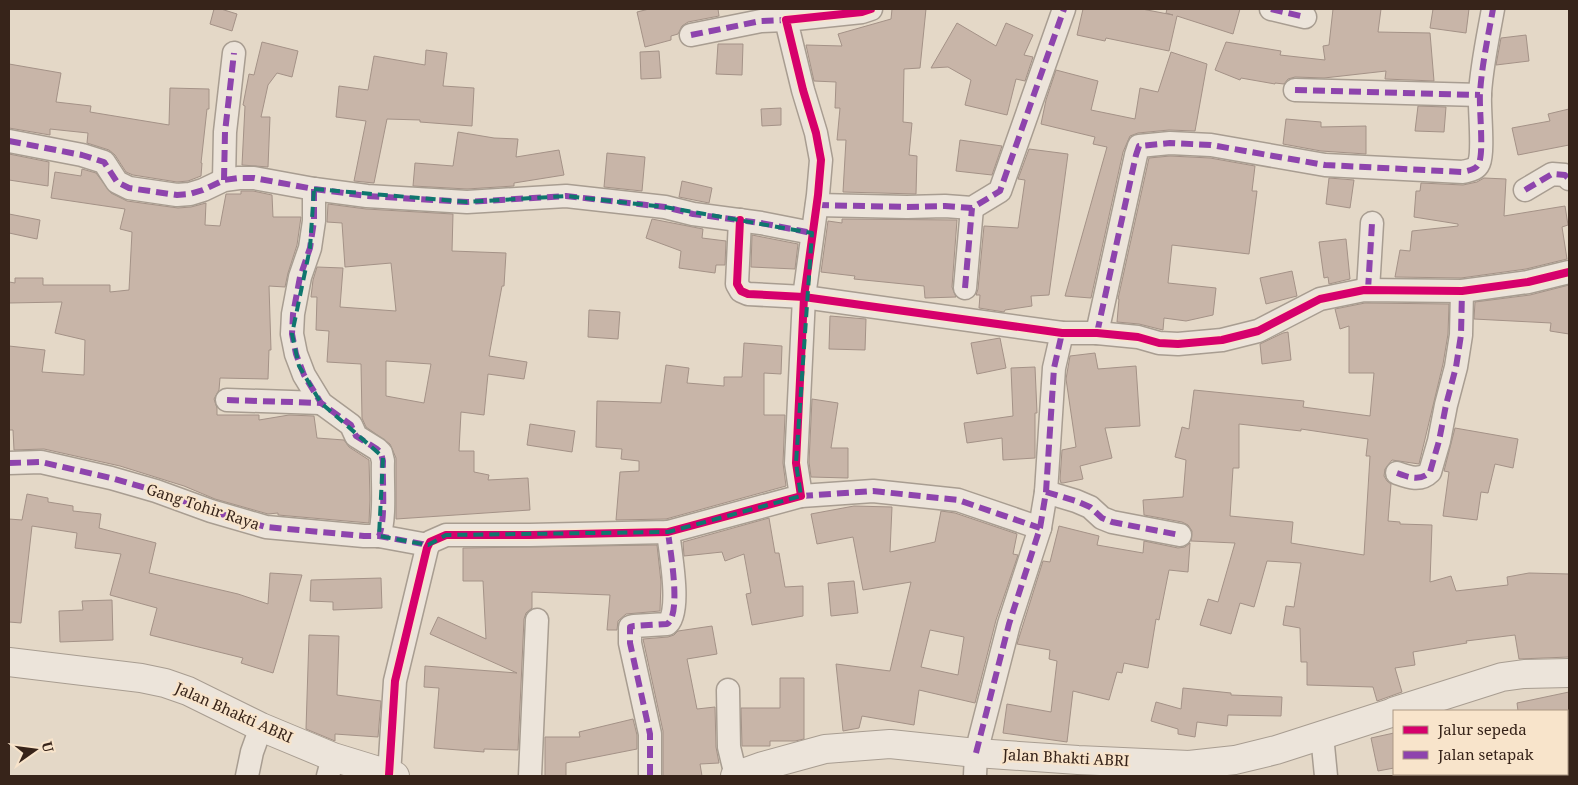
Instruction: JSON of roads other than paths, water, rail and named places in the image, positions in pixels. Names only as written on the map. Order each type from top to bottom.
[{"type":"street","points":[[691,35],[761,21],[862,12],[871,9]]},
{"type":"street","points":[[817,205],[972,208],[1000,191],[1064,9]]},
{"type":"street","points":[[1271,9],[1305,17]]},
{"type":"street","points":[[1097,333],[1139,146],[1170,143],[1211,145],[1325,166],[1463,172],[1471,170],[1475,168],[1480,157],[1480,95],[1484,56],[1493,9]]},
{"type":"street","points":[[786,20],[803,90],[816,133],[821,160],[817,205],[804,297],[796,463],[800,496]]},
{"type":"street","points":[[224,180],[225,132],[234,53]]},
{"type":"street","points":[[1296,90],[1480,95]]},
{"type":"street","points":[[9,141],[82,155],[104,162],[117,182],[129,188],[177,195],[203,190],[224,180],[254,178],[367,196],[467,202],[566,196],[665,207],[694,214],[812,233]]},
{"type":"street","points":[[1526,190],[1552,174],[1565,175],[1569,179]]},
{"type":"street","points":[[314,189],[314,222],[310,248],[300,277],[293,314],[292,334],[300,366],[313,392],[322,403],[351,425],[356,436],[368,442],[381,453],[383,461],[382,516],[379,536]]},
{"type":"street","points":[[965,288],[972,208]]},
{"type":"street","points":[[740,220],[737,275],[741,291],[748,294],[804,297],[1062,333],[1097,333],[1138,337],[1159,343],[1178,344],[1222,340],[1258,330],[1320,299],[1368,290],[1462,291],[1528,282],[1569,272]]},
{"type":"street","points":[[1368,290],[1372,223]]},
{"type":"street","points":[[1397,473],[1412,478],[1420,478],[1430,472],[1456,367],[1461,336],[1462,291]]},
{"type":"street","points":[[976,764],[1009,624],[1040,528],[1046,492],[1054,368],[1062,333]]},
{"type":"street","points":[[227,400],[322,403]]},
{"type":"street","name":"Gang Tohir Raya","points":[[9,463],[41,462],[111,478],[156,490],[211,511],[266,528],[379,536],[428,545]]},
{"type":"street","points":[[392,776],[395,681],[428,545],[436,538],[446,535],[668,532],[800,496],[873,491],[958,500],[1040,528]]},
{"type":"street","points":[[1046,492],[1090,507],[1102,518],[1112,522],[1180,535]]},
{"type":"street","points":[[650,776],[650,734],[629,632],[630,627],[640,624],[667,624],[671,622],[674,615],[675,596],[668,532]]},
{"type":"street","points":[[530,776],[537,620]]},
{"type":"street","name":"Jalan Bhakti ABRI","points":[[9,662],[141,678],[165,683],[188,691],[261,727],[330,767],[392,776]]},
{"type":"street","name":"Jalan Bhakti ABRI","points":[[1398,710],[1502,677],[1524,674],[1569,673]]},
{"type":"street","points":[[728,690],[729,747],[736,776]]},
{"type":"street","name":"Jalan Bhakti ABRI","points":[[736,776],[763,766],[825,749],[890,744],[976,764],[1078,760],[1188,771],[1276,750],[1393,712]]},
{"type":"street","points":[[247,776],[252,752],[261,727]]},
{"type":"street","points":[[1322,735],[1326,776]]}]
